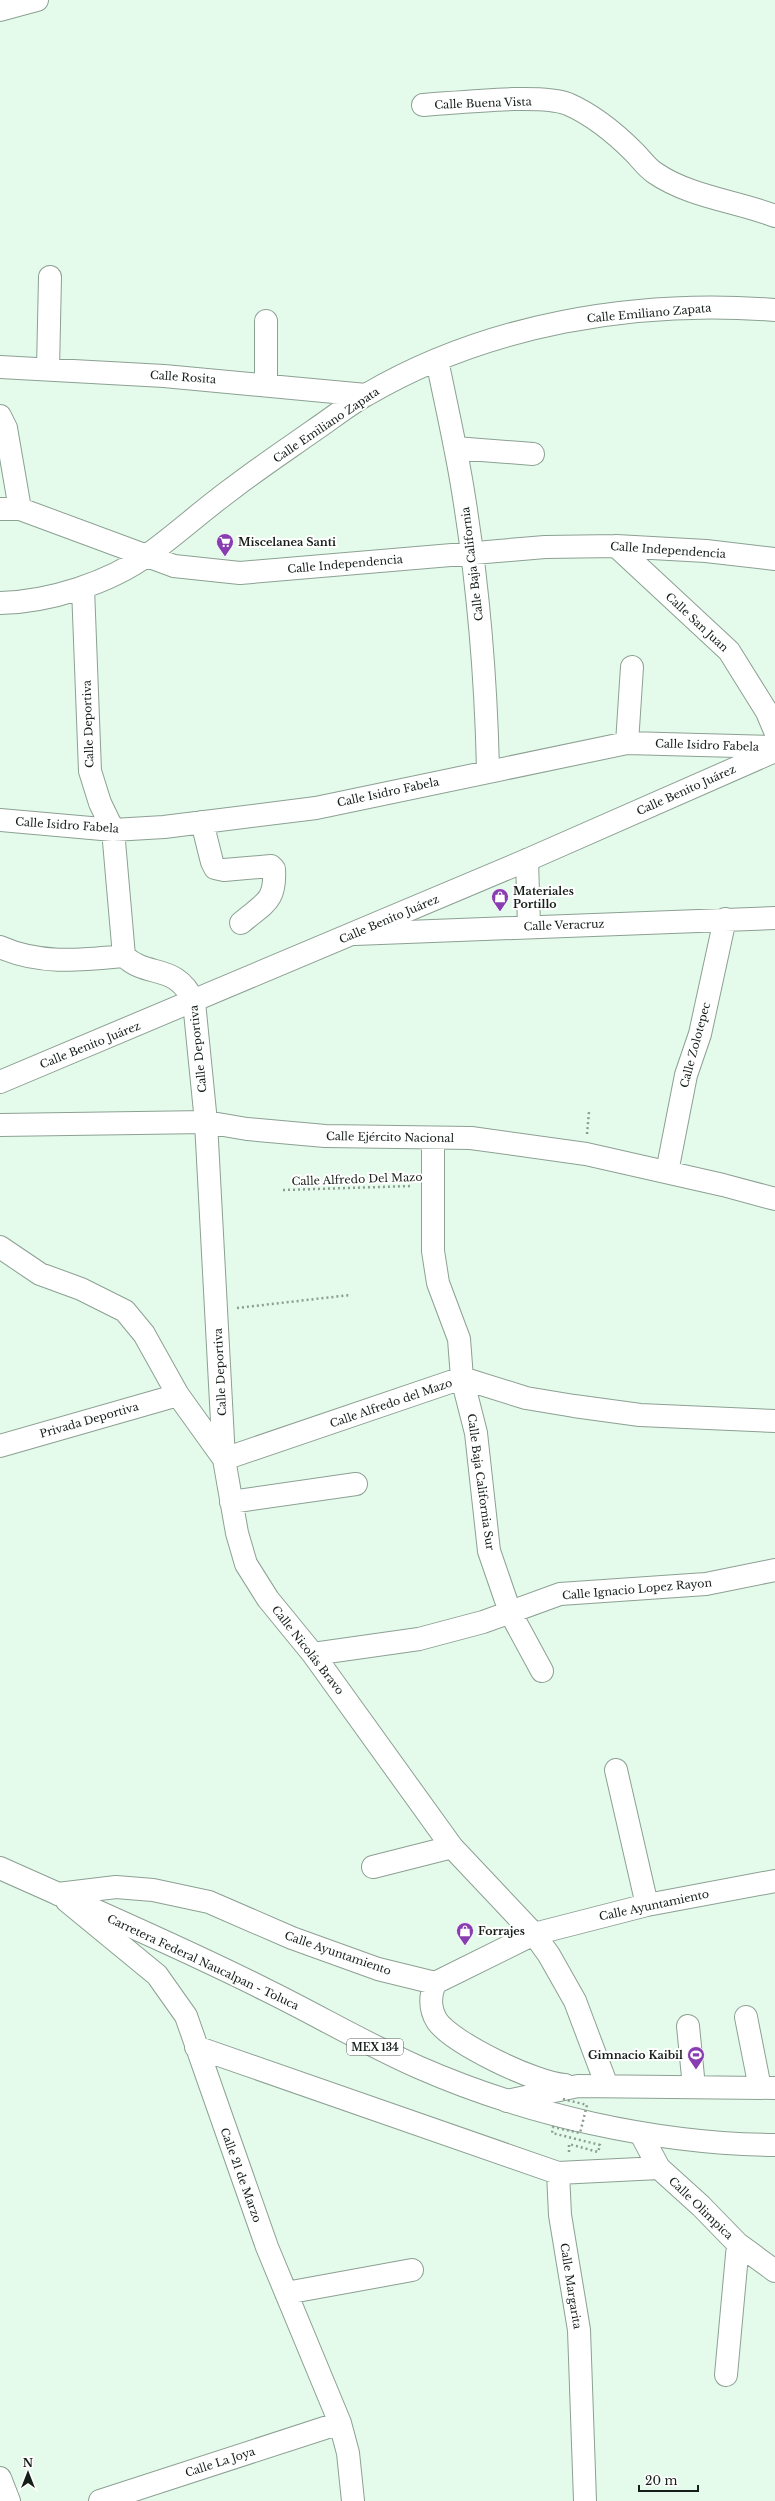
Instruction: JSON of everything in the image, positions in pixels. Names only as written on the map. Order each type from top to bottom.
[{"type":"street","points":[[0,10],[38,0]]},
{"type":"street","name":"Calle Buena Vista","points":[[422,105],[521,99],[567,103],[611,129],[654,172],[670,182],[692,191],[746,205],[775,216]]},
{"type":"street","points":[[48,369],[50,277]]},
{"type":"street","name":"Calle Emiliano Zapata","points":[[0,602],[83,588],[147,555],[234,487],[366,395],[437,360],[478,344],[538,327],[602,315],[736,306],[775,310]]},
{"type":"street","points":[[266,321],[266,384]]},
{"type":"street","name":"Calle Baja California","points":[[437,360],[455,448],[471,553],[487,710],[488,771]]},
{"type":"street","name":"Calle Rosita","points":[[0,367],[266,384],[366,395]]},
{"type":"street","name":"Calle Independencia","points":[[0,416],[6,428],[10,509],[121,548],[147,555],[174,566],[240,573],[545,547],[616,546],[775,559]]},
{"type":"street","points":[[455,448],[533,454]]},
{"type":"street","name":"Calle San Juan","points":[[616,546],[729,651],[767,712],[775,731]]},
{"type":"street","name":"Calle Deportiva","points":[[83,588],[90,771],[100,803],[113,830],[124,956],[137,965],[176,978],[184,984],[194,1002],[206,1122],[224,1460]]},
{"type":"street","points":[[627,743],[632,667]]},
{"type":"street","name":"Calle Isidro Fabela","points":[[0,820],[113,830],[202,822],[316,808],[627,743],[775,747]]},
{"type":"street","name":"Calle Benito Juárez","points":[[0,1082],[354,934],[775,751]]},
{"type":"street","points":[[202,822],[212,862],[215,868],[224,870],[271,866],[274,869],[275,884],[271,897],[241,924]]},
{"type":"street","points":[[527,860],[529,926]]},
{"type":"street","name":"Calle Veracruz","points":[[354,934],[529,926],[775,918]]},
{"type":"street","name":"Calle Zolotepec","points":[[667,1172],[686,1075],[700,1034],[725,919]]},
{"type":"street","points":[[0,947],[41,959],[74,961],[124,956]]},
{"type":"street","name":"Calle Ejército Nacional","points":[[0,1125],[206,1122],[247,1129],[325,1136],[471,1138],[586,1154],[667,1172],[775,1199]]},
{"type":"street","name":"Calle Baja California Sur","points":[[433,1138],[433,1251],[438,1283],[455,1324],[462,1378],[476,1433],[489,1551],[510,1612],[542,1671]]},
{"type":"street","name":"Calle Nicolás Bravo","points":[[0,1247],[40,1274],[81,1289],[125,1311],[144,1334],[178,1395],[224,1460],[237,1533],[246,1564],[268,1599],[314,1654],[452,1847],[534,1934],[562,1976],[575,2001],[607,2086]]},
{"type":"street","name":"Calle Alfredo del Mazo","points":[[224,1460],[462,1378],[526,1398],[625,1413],[775,1421]]},
{"type":"street","name":"Privada Deportiva","points":[[0,1446],[178,1395]]},
{"type":"street","points":[[231,1502],[356,1484]]},
{"type":"street","name":"Calle Ignacio Lopez Rayon","points":[[314,1654],[419,1639],[483,1622],[560,1594],[706,1584],[775,1570]]},
{"type":"street","points":[[616,1770],[647,1905]]},
{"type":"street","points":[[373,1867],[452,1847]]},
{"type":"street","name":"Carretera Federal Naucalpan - Toluca","points":[[0,1868],[266,1990],[344,2032],[420,2068],[508,2101],[641,2134],[734,2145],[775,2145]]},
{"type":"street","name":"Calle Ayuntamiento","points":[[58,1894],[116,1888],[153,1890],[209,1902],[292,1938],[378,1969],[435,1983],[534,1934],[647,1905],[775,1881]]},
{"type":"street","name":"Calle 21 de Marzo","points":[[58,1894],[157,1975],[186,2016],[240,2176],[340,2424],[348,2453],[353,2501]]},
{"type":"street","points":[[435,1983],[431,1996],[432,2010],[438,2022],[459,2038],[486,2055],[528,2076],[559,2085],[570,2093]]},
{"type":"street","points":[[508,2101],[570,2093],[607,2086],[768,2088],[746,2017]]},
{"type":"street","points":[[688,2026],[694,2087]]},
{"type":"street","points":[[196,2047],[558,2173],[659,2168]]},
{"type":"street","name":"Calle Olimpica","points":[[641,2134],[659,2168],[701,2206],[738,2244],[775,2271]]},
{"type":"street","name":"Calle Margarita","points":[[558,2173],[560,2215],[579,2330],[585,2501]]},
{"type":"street","points":[[726,2375],[738,2244]]},
{"type":"street","points":[[286,2293],[412,2270]]},
{"type":"street","name":"Calle La Joya","points":[[100,2501],[340,2424]]},
{"type":"street","points":[[0,2478],[9,2501]]},
{"type":"path","name":"Calle Alfredo Del Mazo","points":[[283,1190],[432,1185]]},
{"type":"path","points":[[216,1311],[350,1294]]},
{"type":"path","points":[[569,2144],[598,2152],[600,2145],[552,2133],[553,2126],[580,2133],[587,2105],[570,2093]]},
{"type":"place","name":"Miscelanea Santi","points":[[225,557]]},
{"type":"place","name":"Materiales Portillo","points":[[500,912]]},
{"type":"place","name":"Forrajes","points":[[465,1946]]},
{"type":"place","name":"Gimnacio Kaibil","points":[[696,2070]]}]
